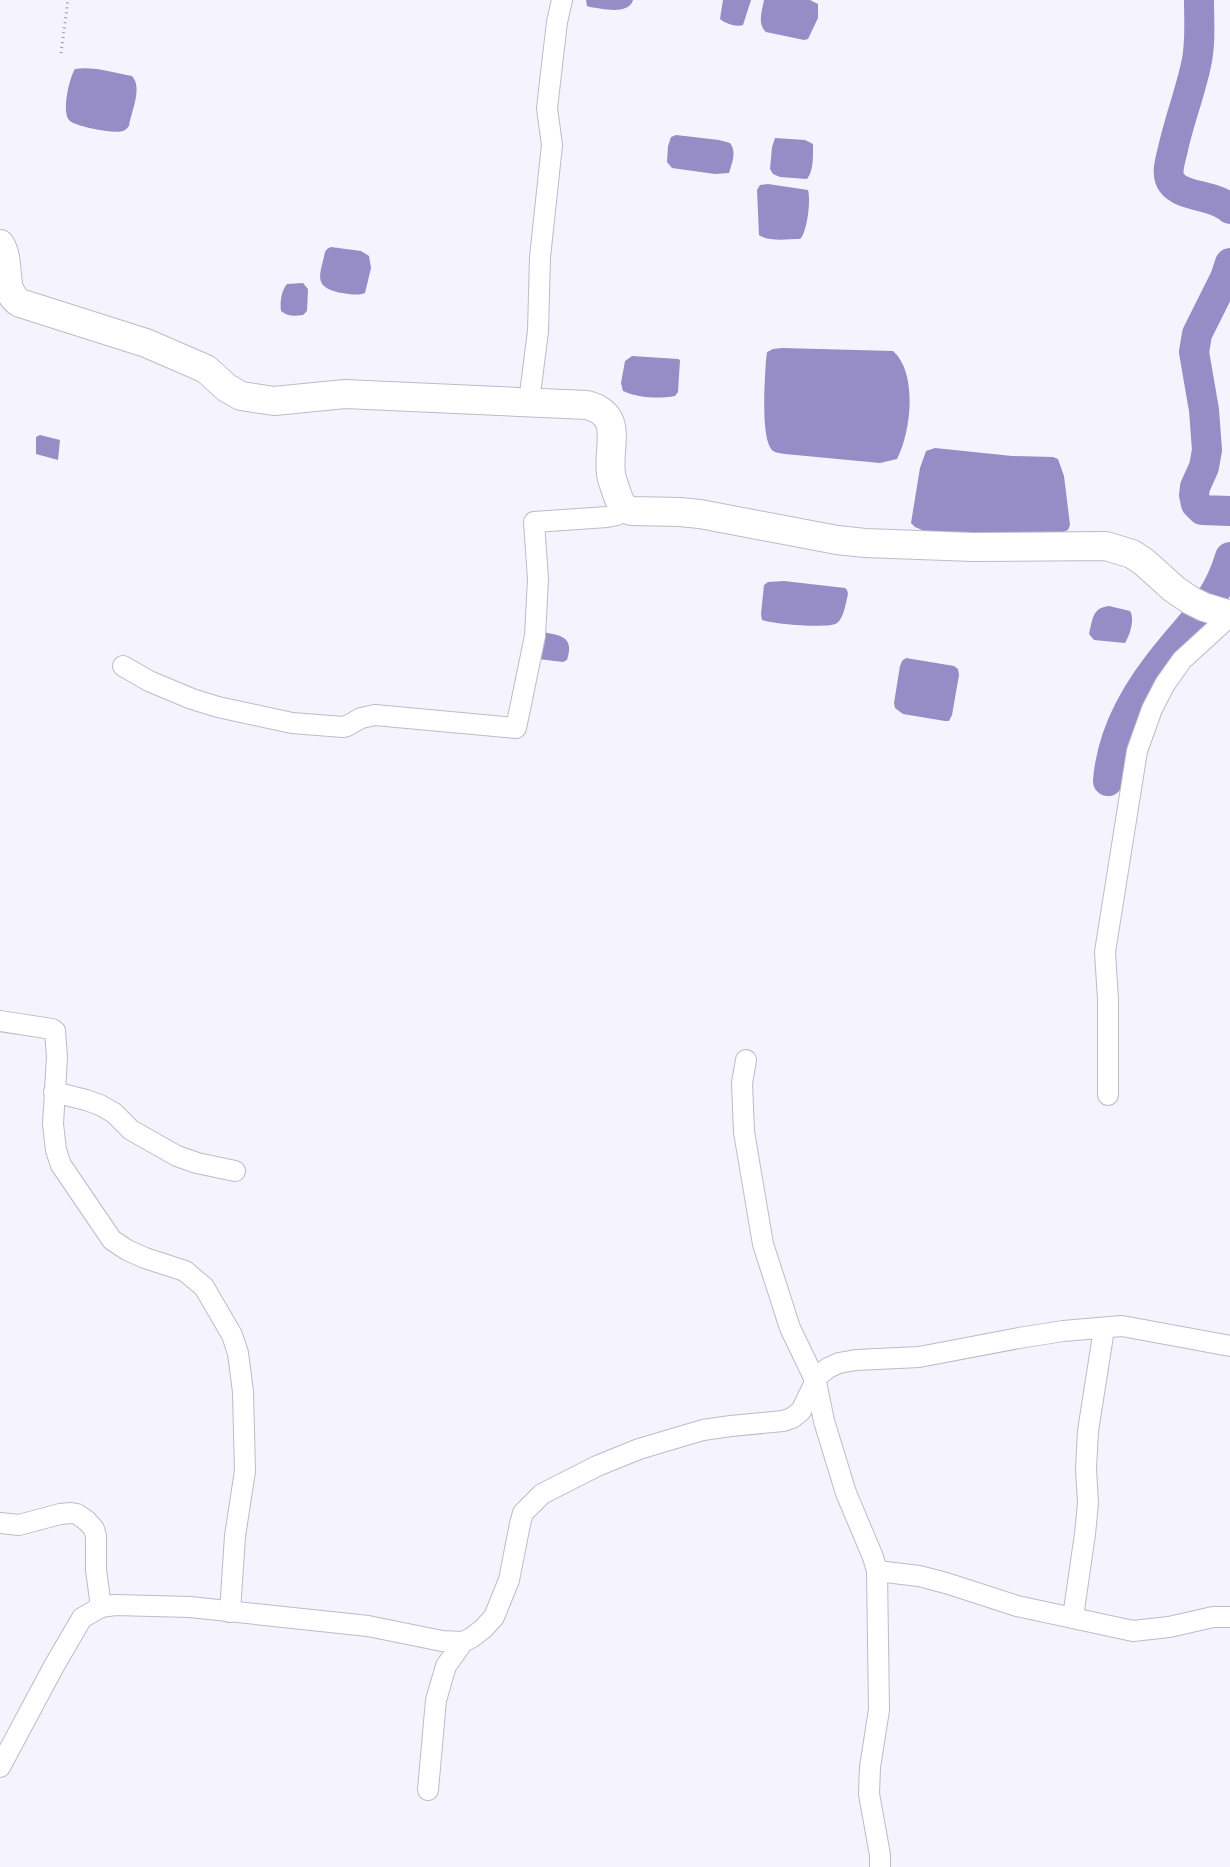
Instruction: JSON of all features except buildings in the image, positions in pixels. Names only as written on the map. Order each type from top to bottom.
[{"type":"street","points":[[529,402],[538,332],[540,257],[552,145],[547,108],[557,22],[562,0]]},
{"type":"street","points":[[0,244],[5,256],[8,286],[14,300],[146,342],[206,369],[227,388],[241,396],[274,401],[345,394],[587,405],[598,408],[609,418],[612,432],[612,475],[620,504],[625,509],[639,512],[700,514],[837,540],[883,545],[973,547],[1106,546],[1132,554],[1190,600],[1226,615],[1182,660],[1164,684],[1152,709],[1137,750],[1105,952],[1108,1000],[1108,1095]]},
{"type":"street","points":[[123,666],[149,681],[192,699],[218,707],[292,723],[343,727],[361,718],[375,715],[516,728],[536,628],[538,579],[534,522],[607,518],[617,515],[625,509]]},
{"type":"street","points":[[0,1021],[55,1031],[57,1057],[53,1124],[56,1150],[62,1165],[112,1240],[127,1250],[145,1258],[185,1271],[204,1287],[232,1335],[242,1373],[245,1471],[235,1536],[230,1612]]},
{"type":"street","points":[[746,1060],[742,1083],[744,1132],[762,1244],[790,1328],[816,1382],[824,1421],[846,1493],[877,1571],[879,1710],[870,1767],[869,1794],[880,1855],[880,1867]]},
{"type":"street","points":[[54,1092],[100,1105],[114,1113],[139,1135],[177,1156],[197,1163],[235,1171]]},
{"type":"street","points":[[428,1790],[436,1700],[446,1666],[463,1642],[483,1629],[494,1617],[509,1580],[523,1514],[528,1506],[542,1494],[597,1466],[639,1449],[703,1430],[784,1421],[792,1418],[801,1411],[818,1376],[828,1368],[839,1363],[856,1360],[919,1357],[1064,1331],[1122,1326],[1230,1346]]},
{"type":"street","points":[[1073,1618],[1088,1503],[1086,1469],[1088,1431],[1104,1329]]},
{"type":"street","points":[[0,1524],[20,1525],[60,1514],[77,1514],[87,1521],[94,1528],[96,1536],[96,1570],[101,1607]]},
{"type":"street","points":[[877,1571],[919,1576],[1017,1606],[1133,1631],[1169,1627],[1214,1617],[1230,1617]]},
{"type":"street","points":[[0,1767],[82,1618],[101,1607],[150,1605],[230,1612],[368,1626],[442,1641],[463,1642]]},
{"type":"path","points":[[62,53],[68,0]]},
{"type":"shaded area","points":[[586,0],[633,0],[631,5],[626,8],[615,10],[587,6]]},
{"type":"shaded area","points":[[723,0],[751,0],[743,25],[731,25],[720,19]]},
{"type":"shaded area","points":[[764,0],[810,0],[818,4],[818,18],[808,39],[804,40],[766,32],[761,21]]},
{"type":"shaded area","points":[[75,69],[96,69],[132,76],[135,81],[136,93],[129,126],[126,130],[119,132],[105,131],[80,126],[70,121],[67,117],[66,104],[68,88]]},
{"type":"shaded area","points":[[676,135],[730,143],[734,154],[729,173],[715,174],[672,168],[667,162],[668,146],[671,137]]},
{"type":"shaded area","points":[[775,138],[805,140],[813,144],[812,167],[807,179],[780,177],[773,174],[770,169],[772,147]]},
{"type":"shaded area","points":[[768,184],[808,190],[808,216],[805,230],[800,239],[773,239],[759,235],[757,190],[760,185]]},
{"type":"shaded area","points":[[331,247],[361,251],[369,256],[371,268],[365,293],[356,295],[342,293],[322,284],[320,274],[325,252]]},
{"type":"shaded area","points":[[303,283],[308,289],[307,311],[303,315],[297,316],[281,311],[282,293],[287,284]]},
{"type":"shaded area","points":[[782,348],[893,351],[901,361],[906,373],[910,403],[906,434],[897,459],[880,463],[785,454],[773,451],[766,435],[765,422],[766,360],[767,352]]},
{"type":"shaded area","points":[[632,356],[680,360],[678,392],[675,396],[649,397],[623,391],[621,383],[625,361]]},
{"type":"shaded area","points":[[40,435],[60,440],[58,460],[36,454],[36,437]]},
{"type":"shaded area","points":[[935,448],[1012,456],[1053,457],[1058,459],[1064,476],[1070,525],[1068,530],[1063,532],[929,533],[915,527],[911,523],[920,468],[926,451]]},
{"type":"shaded area","points":[[784,581],[845,588],[848,594],[839,621],[832,625],[813,626],[762,620],[764,585],[768,582]]},
{"type":"shaded area","points":[[1109,606],[1130,611],[1132,618],[1131,627],[1125,643],[1094,640],[1089,634],[1096,612],[1103,607]]},
{"type":"shaded area","points":[[541,632],[560,636],[567,641],[569,652],[567,660],[563,662],[538,659]]},
{"type":"shaded area","points":[[906,658],[954,666],[958,669],[959,675],[952,715],[949,721],[903,714],[895,708],[894,703],[900,666]]},
{"type":"waterway","points":[[1199,0],[1198,57],[1178,128],[1169,166],[1169,175],[1172,183],[1177,188],[1224,204],[1230,209]]},
{"type":"waterway","points":[[1230,263],[1225,278],[1197,334],[1194,352],[1204,410],[1207,450],[1204,467],[1195,487],[1196,504],[1202,510],[1230,511]]},
{"type":"waterway","points":[[1108,781],[1115,743],[1139,692],[1149,676],[1214,595],[1230,557]]}]
